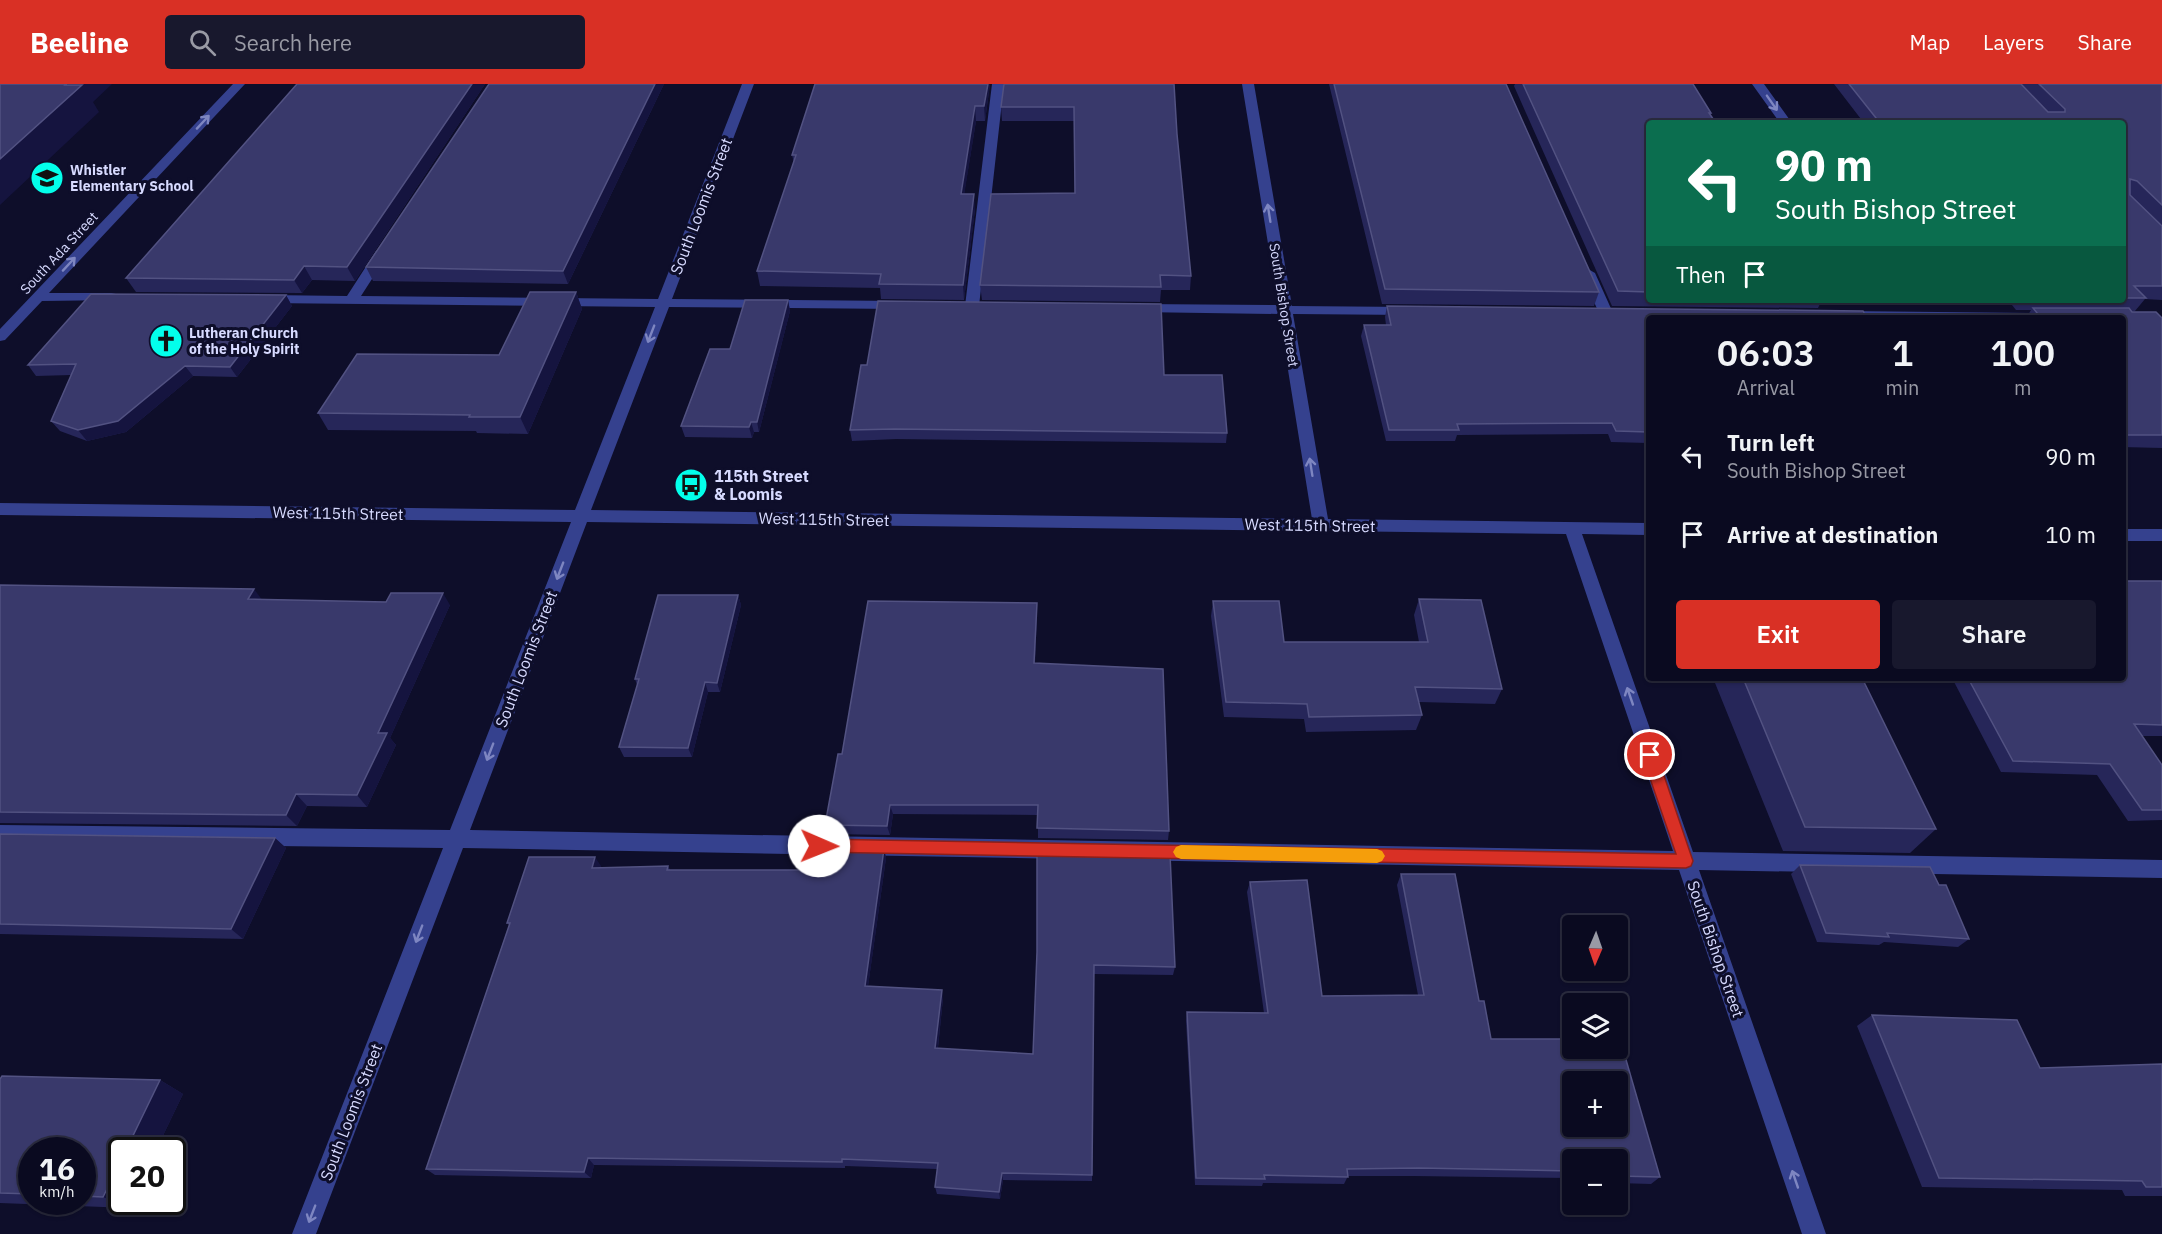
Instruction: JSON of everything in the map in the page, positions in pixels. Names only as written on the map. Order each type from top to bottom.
[{"type":"street","name":"South Ada Street","points":[[0,337],[239,84]]},
{"type":"street","name":"South Loomis Street","points":[[304,1234],[748,84]]},
{"type":"street","points":[[972,306],[998,84]]},
{"type":"street","name":"South Bishop Street","points":[[1248,84],[1321,525]]},
{"type":"street","points":[[1758,84],[1784,120]]},
{"type":"street","points":[[351,300],[390,241]]},
{"type":"street","points":[[1582,258],[1606,313]]},
{"type":"street","points":[[38,297],[130,297]]},
{"type":"street","points":[[248,299],[914,305]]},
{"type":"street","points":[[1913,303],[1922,315]]},
{"type":"street","points":[[1127,308],[1429,311]]},
{"type":"street","name":"West 115th Street","points":[[0,508],[1646,529]]},
{"type":"street","name":"South Bishop Street","points":[[1572,528],[1814,1234]]},
{"type":"street","points":[[2126,535],[2162,535]]},
{"type":"street","points":[[0,834],[456,839],[2162,869]]},
{"type":"building","points":[[0,84],[66,84],[82,85],[0,159]]},
{"type":"building","points":[[297,84],[472,84],[347,267],[304,266],[294,280],[126,278]]},
{"type":"building","points":[[489,84],[655,84],[563,271],[366,267]]},
{"type":"building","points":[[815,84],[988,84],[984,106],[975,106],[961,194],[974,194],[963,285],[879,284],[881,274],[757,271],[796,155],[792,155]]},
{"type":"building","points":[[1004,84],[1174,84],[1191,276],[1160,275],[1161,287],[980,285],[991,194],[1075,193],[1074,107],[1001,107]]},
{"type":"building","points":[[1334,84],[1506,84],[1599,292],[1385,289]]},
{"type":"building","points":[[1523,84],[1693,84],[1711,113],[1709,113],[1714,120],[1646,120],[1646,292],[1618,291]]},
{"type":"building","points":[[1849,84],[2021,84],[2048,112],[2065,112],[2065,109],[2039,84],[2162,84],[2162,205],[2137,181],[2130,179],[2130,195],[2162,226],[2162,286],[2134,286],[2146,298],[2126,298],[2126,120],[1878,120]]},
{"type":"building","points":[[530,292],[576,292],[520,417],[318,413],[357,354],[499,355]]},
{"type":"building","name":"Lutheran Church of the Holy Spirit","points":[[91,294],[286,295],[230,367],[185,366],[118,421],[78,430],[51,421],[76,364],[28,365]]},
{"type":"building","points":[[745,300],[788,300],[757,422],[751,422],[749,427],[681,426],[710,349],[730,349]]},
{"type":"building","points":[[878,301],[1161,304],[1164,375],[1222,375],[1227,433],[850,430],[861,365],[867,365]]},
{"type":"building","points":[[1387,306],[1863,311],[1865,315],[1646,315],[1646,432],[1616,431],[1612,423],[1457,424],[1459,430],[1389,430],[1364,325],[1391,325]]},
{"type":"building","points":[[2033,308],[2129,308],[2132,312],[2156,312],[2162,318],[2162,435],[2126,435],[2126,315],[2022,315],[2038,314]]},
{"type":"building","points":[[2126,581],[2162,581],[2162,725],[2134,724],[2162,765],[2162,810],[2142,810],[2110,764],[2013,761],[1970,681],[2126,681]]},
{"type":"building","points":[[0,585],[254,589],[248,599],[386,602],[391,593],[443,593],[378,733],[387,733],[357,795],[296,794],[286,815],[0,812]]},
{"type":"building","points":[[658,595],[738,595],[717,683],[705,682],[688,748],[619,747],[639,679],[635,679]]},
{"type":"building","points":[[1419,599],[1481,600],[1502,689],[1415,687],[1422,715],[1309,717],[1307,704],[1226,702],[1213,601],[1279,601],[1284,642],[1428,642]]},
{"type":"building","points":[[868,601],[1037,603],[1034,663],[1163,669],[1169,831],[1037,828],[1038,805],[890,805],[887,826],[825,825],[838,754],[842,754]]},
{"type":"building","points":[[1744,681],[1863,681],[1936,829],[1805,827]]},
{"type":"building","points":[[0,834],[275,838],[231,929],[0,924]]},
{"type":"building","points":[[821,848],[884,849],[865,986],[942,990],[935,1048],[1033,1054],[1037,952],[1037,852],[1170,854],[1175,967],[1094,965],[1092,1175],[1002,1173],[999,1192],[935,1187],[938,1163],[842,1159],[842,1162],[588,1158],[584,1172],[426,1169],[510,923],[507,923],[529,857],[595,857],[592,868],[668,866],[667,870],[817,870]]},
{"type":"building","points":[[1800,865],[1930,867],[1939,885],[1946,885],[1969,939],[1887,933],[1889,937],[1826,933]]},
{"type":"building","points":[[1401,874],[1455,874],[1479,1001],[1484,1001],[1491,1039],[1562,1039],[1562,1059],[1626,1059],[1660,1177],[1628,1176],[1628,1149],[1562,1149],[1562,1171],[1347,1169],[1348,1177],[1264,1175],[1265,1179],[1196,1178],[1187,1012],[1268,1013],[1250,882],[1307,880],[1322,996],[1424,995]]},
{"type":"building","points":[[1872,1015],[2017,1020],[2040,1068],[2162,1064],[2162,1187],[2146,1187],[2142,1181],[1939,1178]]},
{"type":"building","points":[[2,1076],[160,1080],[132,1137],[108,1137],[108,1187],[103,1197],[96,1197],[96,1137],[18,1137],[18,1194],[0,1193],[0,1079]]},
{"type":"slow traffic","points":[[1181,852],[1377,856]]},
{"type":"place","name":"Whistler Elementary School","points":[[47,178]]},
{"type":"place","name":"Lutheran Church of the Holy Spirit","points":[[166,341]]},
{"type":"place","name":"115th Street & Loomis","points":[[691,485]]},
{"type":"route","points":[[819,846],[1686,861],[1650,755]]}]
